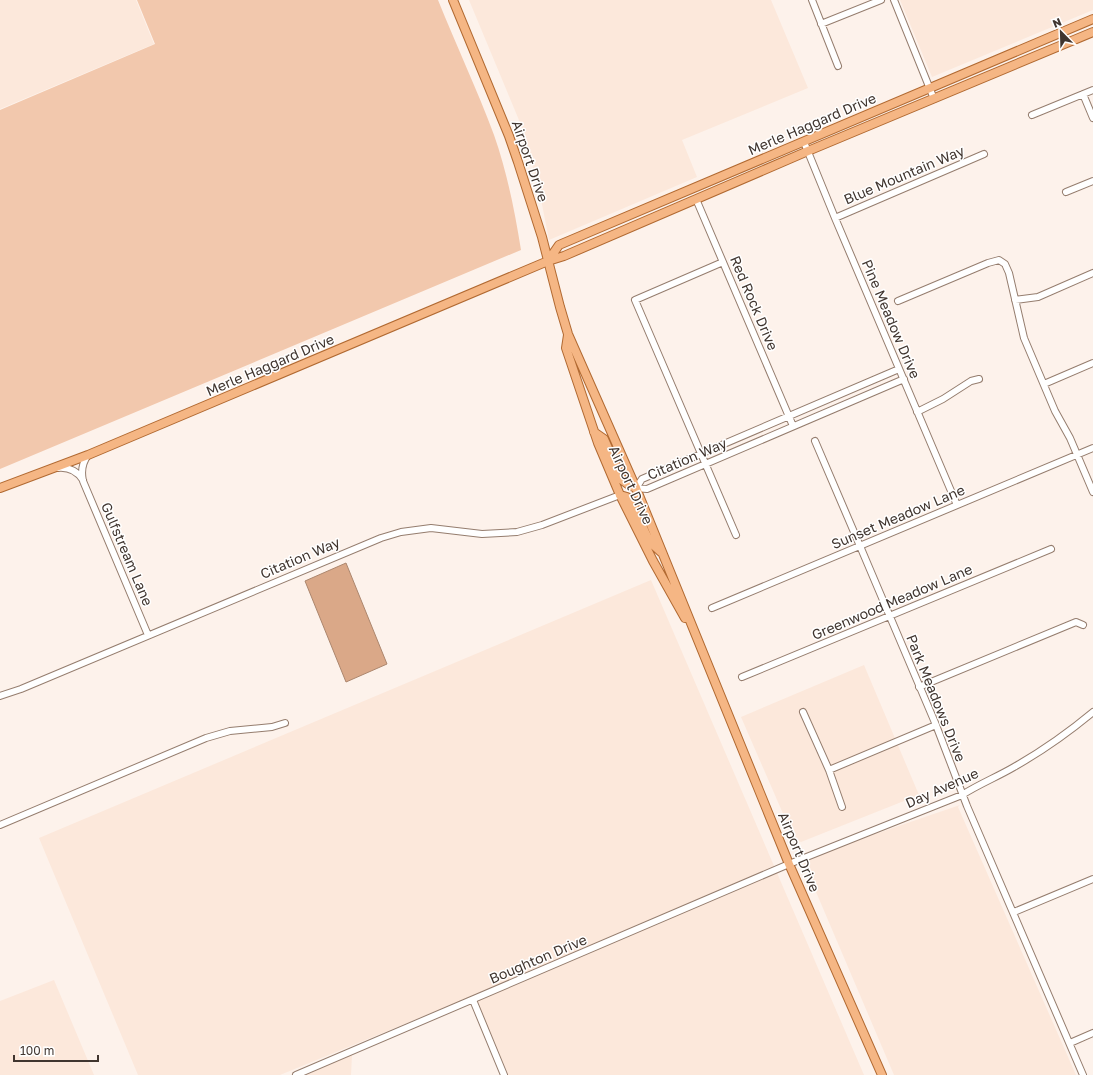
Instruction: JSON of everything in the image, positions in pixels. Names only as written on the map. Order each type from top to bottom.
[{"type":"main road","name":"Airport Drive","points":[[453,0],[509,136],[539,229],[568,334],[636,488],[789,864],[882,1075]]},
{"type":"main road","name":"Merle Haggard Drive","points":[[548,261],[559,245],[1093,19]]},
{"type":"main road","name":"Merle Haggard Drive","points":[[0,488],[88,455],[548,261],[571,254],[808,151],[1093,32]]},
{"type":"main road","name":"Airport Drive","points":[[568,334],[566,348],[594,432],[620,495],[676,604],[697,637]]},
{"type":"main road","points":[[594,432],[604,439],[622,480],[636,488]]},
{"type":"main road","points":[[620,495],[627,497],[631,501],[649,541],[663,555]]},
{"type":"street","points":[[812,0],[838,66]]},
{"type":"street","points":[[821,24],[881,0]]},
{"type":"street","points":[[894,0],[934,99]]},
{"type":"street","points":[[1032,115],[1093,90]]},
{"type":"street","points":[[1083,94],[1093,118]]},
{"type":"street","name":"Pine Meadow Drive","points":[[804,142],[957,505]]},
{"type":"street","name":"Blue Mountain Way","points":[[835,218],[984,154]]},
{"type":"street","points":[[1066,192],[1093,181]]},
{"type":"street","name":"Red Rock Drive","points":[[696,199],[793,426]]},
{"type":"street","points":[[898,301],[988,263],[999,260],[1005,264],[1009,273],[1024,338],[1055,412],[1070,438],[1093,492]]},
{"type":"street","points":[[724,262],[635,300],[736,535]]},
{"type":"street","points":[[1015,300],[1038,297],[1093,273]]},
{"type":"street","points":[[1044,384],[1093,363]]},
{"type":"street","name":"Citation Way","points":[[899,370],[642,479],[636,488],[647,489],[904,380]]},
{"type":"street","points":[[917,412],[943,399],[970,381],[979,379]]},
{"type":"street","name":"Park Meadows Drive","points":[[815,441],[936,725],[962,795],[1014,912],[1083,1075]]},
{"type":"street","name":"Sunset Meadow Lane","points":[[712,608],[1093,448]]},
{"type":"street","name":"Gulfstream Lane","points":[[83,481],[82,470],[88,455]]},
{"type":"street","name":"Gulfstream Lane","points":[[53,469],[69,469],[76,472],[83,481],[148,636]]},
{"type":"street","name":"Citation Way","points":[[0,696],[21,689],[148,636],[364,544],[391,535],[411,530],[430,528],[482,534],[517,532],[542,525],[620,495]]},
{"type":"street","name":"Greenwood Meadow Lane","points":[[742,677],[1051,549]]},
{"type":"street","points":[[919,687],[1076,622],[1083,625]]},
{"type":"street","points":[[803,712],[829,770],[842,807]]},
{"type":"street","name":"Day Avenue","points":[[789,864],[962,795],[972,788],[1015,767],[1056,741],[1093,712]]},
{"type":"street","points":[[0,825],[210,737],[238,730],[272,727],[285,723]]},
{"type":"street","points":[[829,770],[936,725]]},
{"type":"street","name":"Boughton Drive","points":[[296,1075],[789,864]]},
{"type":"street","points":[[1014,912],[1093,879]]},
{"type":"street","points":[[472,1000],[502,1074]]},
{"type":"street","points":[[1070,1043],[1093,1034]]},
{"type":"shaded area","points":[[0,0],[136,0],[154,44],[0,109]]},
{"type":"shaded area","points":[[137,0],[438,0],[494,135],[510,192],[521,250],[0,469],[0,110],[155,44]]},
{"type":"shaded area","points":[[469,0],[771,0],[808,88],[682,140],[697,177],[549,240],[538,184],[521,125]]},
{"type":"shaded area","points":[[900,0],[1093,0],[1093,10],[932,77]]},
{"type":"shaded area","points":[[346,563],[387,664],[346,682],[305,581]]},
{"type":"shaded area","points":[[651,580],[864,1075],[508,1075],[473,996],[280,1075],[138,1075],[39,838]]},
{"type":"shaded area","points":[[864,665],[919,795],[801,842],[794,839],[741,717]]},
{"type":"shaded area","points":[[960,805],[958,807],[1076,1075],[894,1075],[802,859]]},
{"type":"shaded area","points":[[54,980],[94,1075],[0,1075],[0,1001]]},
{"type":"shaded area","points":[[352,1055],[351,1075],[305,1075],[310,1073]]}]
